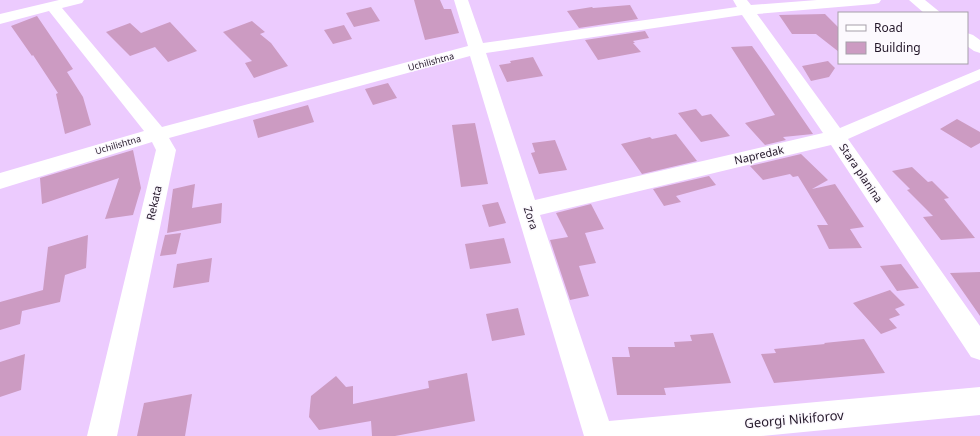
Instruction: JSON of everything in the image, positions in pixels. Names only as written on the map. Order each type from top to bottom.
[{"type":"street","points":[[0,18],[77,0]]},
{"type":"street","name":"Zora","points":[[460,0],[600,436]]},
{"type":"street","name":"Uchilishtna","points":[[0,181],[157,134],[477,50],[743,5],[874,0]]},
{"type":"street","points":[[916,0],[932,12]]},
{"type":"street","name":"Stara planina","points":[[743,5],[836,137],[980,348]]},
{"type":"street","name":"Rekata","points":[[52,6],[157,134],[166,150],[102,436]]},
{"type":"street","points":[[968,37],[980,37]]},
{"type":"street","points":[[968,38],[980,48]]},
{"type":"street","name":"Napredak","points":[[528,210],[836,137],[980,74]]},
{"type":"street","name":"Georgi Nikiforov","points":[[609,436],[980,401]]},
{"type":"building","points":[[414,0],[440,0],[444,9],[451,9],[459,33],[425,40]]},
{"type":"building","points":[[630,5],[638,19],[579,28],[567,11],[592,7]]},
{"type":"building","points":[[371,7],[380,21],[354,27],[346,13]]},
{"type":"building","points":[[825,14],[838,27],[838,51],[816,34],[792,34],[779,15]]},
{"type":"building","points":[[37,16],[73,69],[67,72],[83,97],[91,125],[65,134],[56,94],[58,93],[33,55],[32,56],[11,26]]},
{"type":"building","points":[[252,21],[265,32],[260,34],[271,43],[288,66],[254,78],[245,63],[252,61],[223,32]]},
{"type":"building","points":[[170,22],[197,51],[168,62],[155,47],[130,56],[106,32],[130,23],[141,33]]},
{"type":"building","points":[[344,25],[352,39],[333,44],[324,30]]},
{"type":"building","points":[[645,31],[649,38],[633,41],[641,52],[598,60],[585,40]]},
{"type":"building","points":[[752,46],[813,134],[783,137],[786,140],[765,145],[745,123],[775,115],[731,47]]},
{"type":"building","points":[[533,57],[543,76],[507,82],[499,65],[511,63],[510,61]]},
{"type":"building","points":[[828,61],[835,68],[829,77],[811,81],[802,66]]},
{"type":"building","points":[[388,83],[397,98],[373,105],[365,89]]},
{"type":"building","points":[[308,105],[314,122],[258,138],[253,120]]},
{"type":"building","points":[[696,109],[702,116],[711,114],[730,136],[701,142],[678,113]]},
{"type":"building","points":[[957,119],[980,132],[980,143],[971,148],[940,129]]},
{"type":"building","points":[[475,123],[488,184],[461,187],[452,125]]},
{"type":"building","points":[[676,134],[697,161],[642,174],[621,144],[650,137],[652,139]]},
{"type":"building","points":[[555,140],[567,170],[539,174],[531,153],[535,152],[532,143]]},
{"type":"building","points":[[133,150],[141,188],[133,215],[105,219],[119,178],[42,204],[40,178]]},
{"type":"building","points":[[801,154],[828,180],[812,189],[835,184],[864,227],[850,229],[862,248],[829,249],[817,225],[828,225],[798,176],[793,177],[790,174],[763,180],[750,166]]},
{"type":"building","points":[[912,167],[928,182],[932,181],[949,198],[944,199],[975,238],[941,240],[923,217],[933,216],[907,190],[910,189],[892,171]]},
{"type":"building","points":[[709,176],[716,185],[676,196],[681,202],[664,206],[653,189]]},
{"type":"building","points":[[195,184],[192,208],[222,203],[221,223],[167,233],[173,189]]},
{"type":"building","points":[[498,202],[506,223],[489,227],[482,205]]},
{"type":"building","points":[[591,204],[604,229],[585,233],[596,263],[579,266],[589,296],[570,300],[550,240],[568,237],[556,213]]},
{"type":"building","points":[[181,233],[176,254],[160,256],[165,235]]},
{"type":"building","points":[[88,235],[86,268],[65,275],[60,302],[22,311],[20,324],[0,330],[0,302],[43,290],[48,247]]},
{"type":"building","points":[[504,238],[511,263],[470,269],[465,244]]},
{"type":"building","points":[[212,258],[209,282],[173,288],[177,264]]},
{"type":"building","points":[[901,264],[919,288],[897,291],[880,266]]},
{"type":"building","points":[[980,272],[980,316],[950,273]]},
{"type":"building","points":[[890,290],[905,305],[895,309],[900,315],[889,319],[897,328],[881,334],[853,303]]},
{"type":"building","points":[[518,308],[525,335],[492,341],[486,314]]},
{"type":"building","points":[[713,333],[731,383],[664,388],[666,395],[617,395],[612,357],[630,357],[628,347],[675,347],[674,342],[692,341],[690,335]]},
{"type":"building","points":[[864,339],[885,373],[774,383],[761,354],[776,353],[774,349]]},
{"type":"building","points":[[25,354],[21,390],[0,397],[0,362]]},
{"type":"building","points":[[467,373],[475,421],[395,436],[372,436],[371,421],[319,430],[309,417],[311,396],[336,376],[346,387],[353,386],[353,404],[429,388],[428,381]]},
{"type":"building","points":[[192,394],[185,436],[137,436],[144,403]]}]
